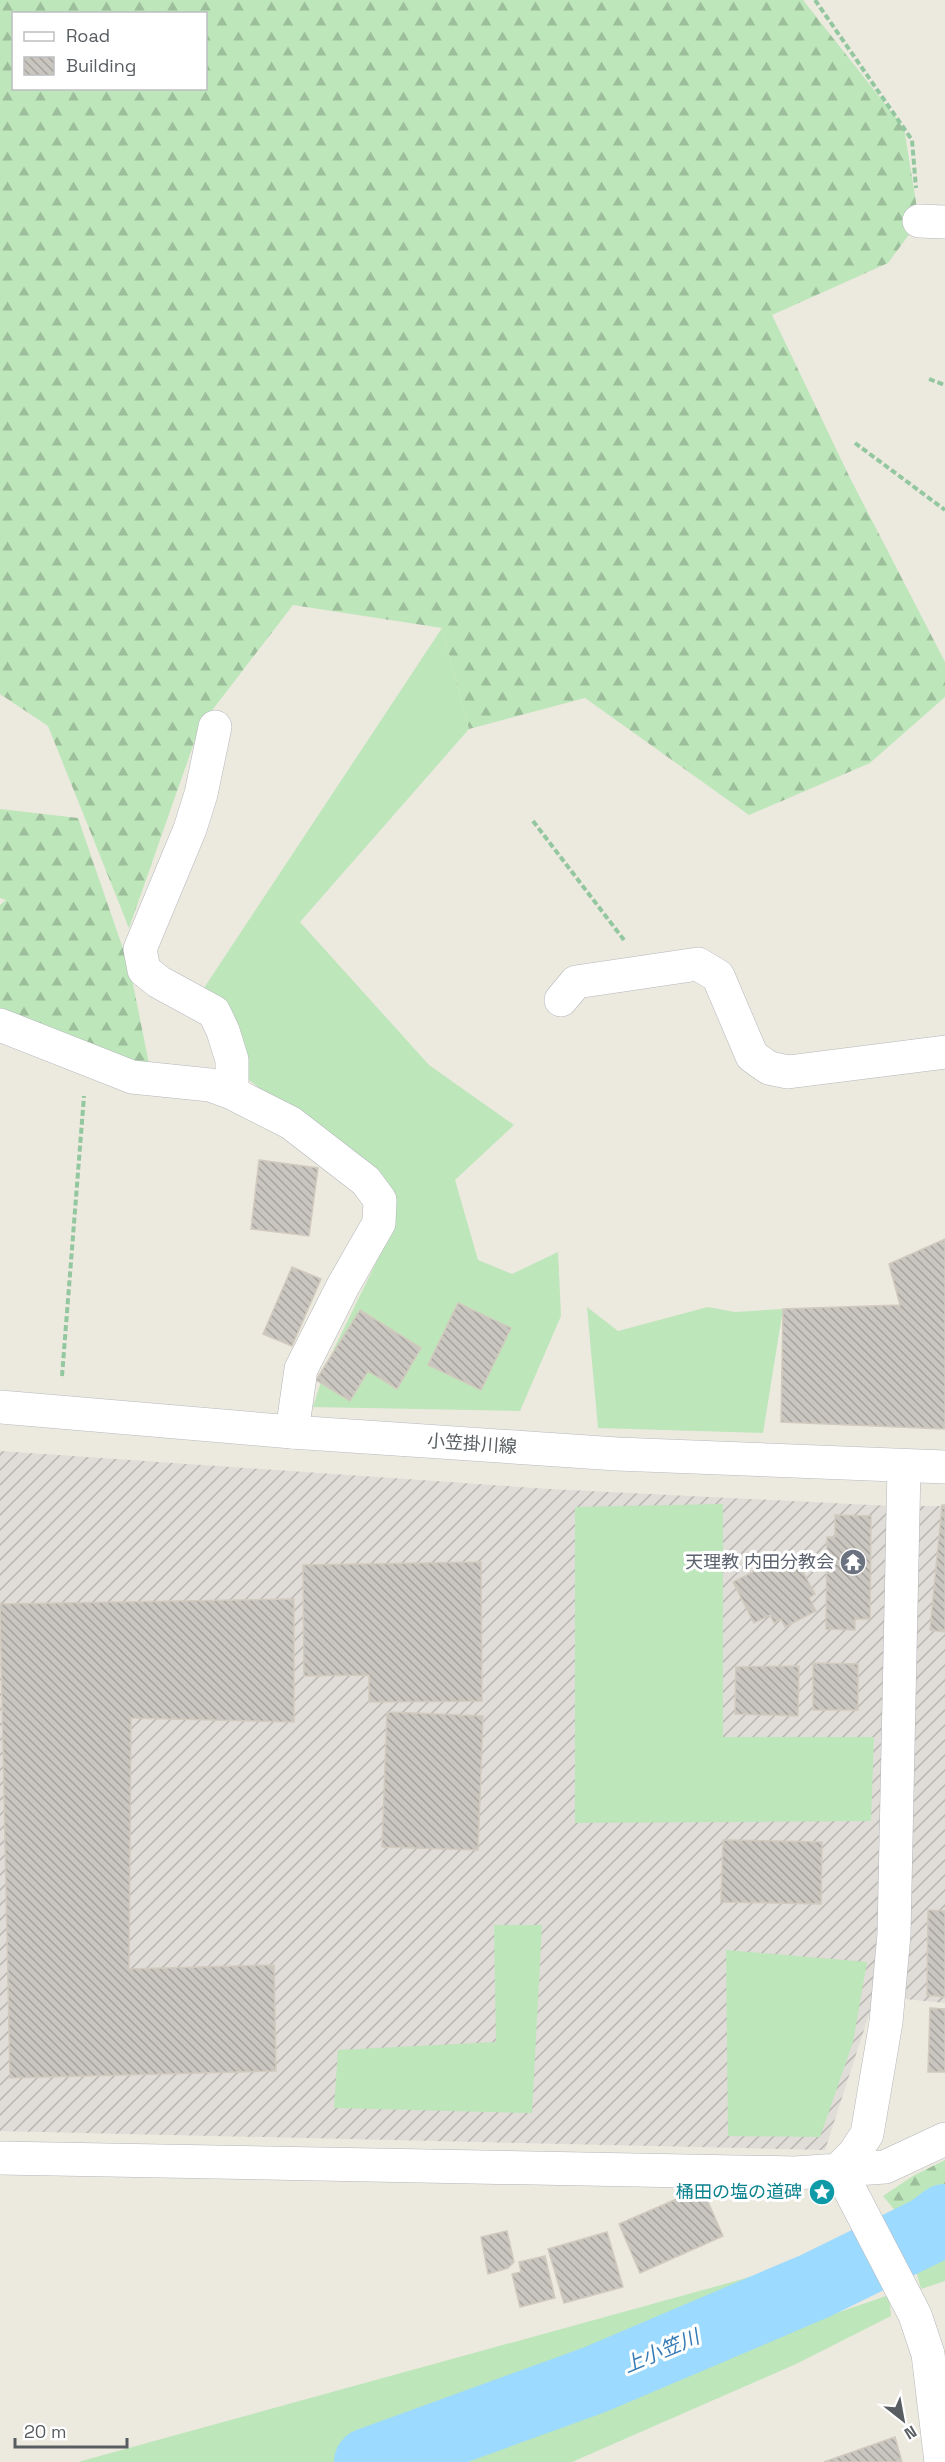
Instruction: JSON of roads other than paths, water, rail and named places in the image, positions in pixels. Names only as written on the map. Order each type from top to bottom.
[{"type":"street","points":[[215,727],[201,794],[190,829],[140,949],[144,970],[159,982],[214,1012],[232,1060],[232,1093]]},
{"type":"street","points":[[561,1000],[576,982],[698,964],[718,976],[753,1056],[770,1068],[788,1072],[945,1052]]},
{"type":"street","points":[[0,1025],[132,1077],[210,1085],[232,1093],[291,1123],[366,1181],[380,1200],[380,1223],[343,1286],[301,1369],[292,1432]]},
{"type":"street","name":"小笠掛川線","points":[[0,1407],[292,1432],[617,1454],[945,1467]]},
{"type":"street","points":[[839,2169],[854,2154],[867,2134],[886,2022],[894,1934],[904,1467]]},
{"type":"street","points":[[0,2158],[795,2172],[885,2167],[945,2139]]},
{"type":"street","points":[[839,2169],[908,2299],[928,2354],[941,2462]]},
{"type":"waterway","name":"上小笠川","points":[[368,2462],[594,2380],[815,2286],[929,2230],[945,2218]]},
{"type":"place","name":"天理教 内田分教会","points":[[853,1562]]},
{"type":"place","name":"桶田の塩の道碑","points":[[822,2192]]}]
